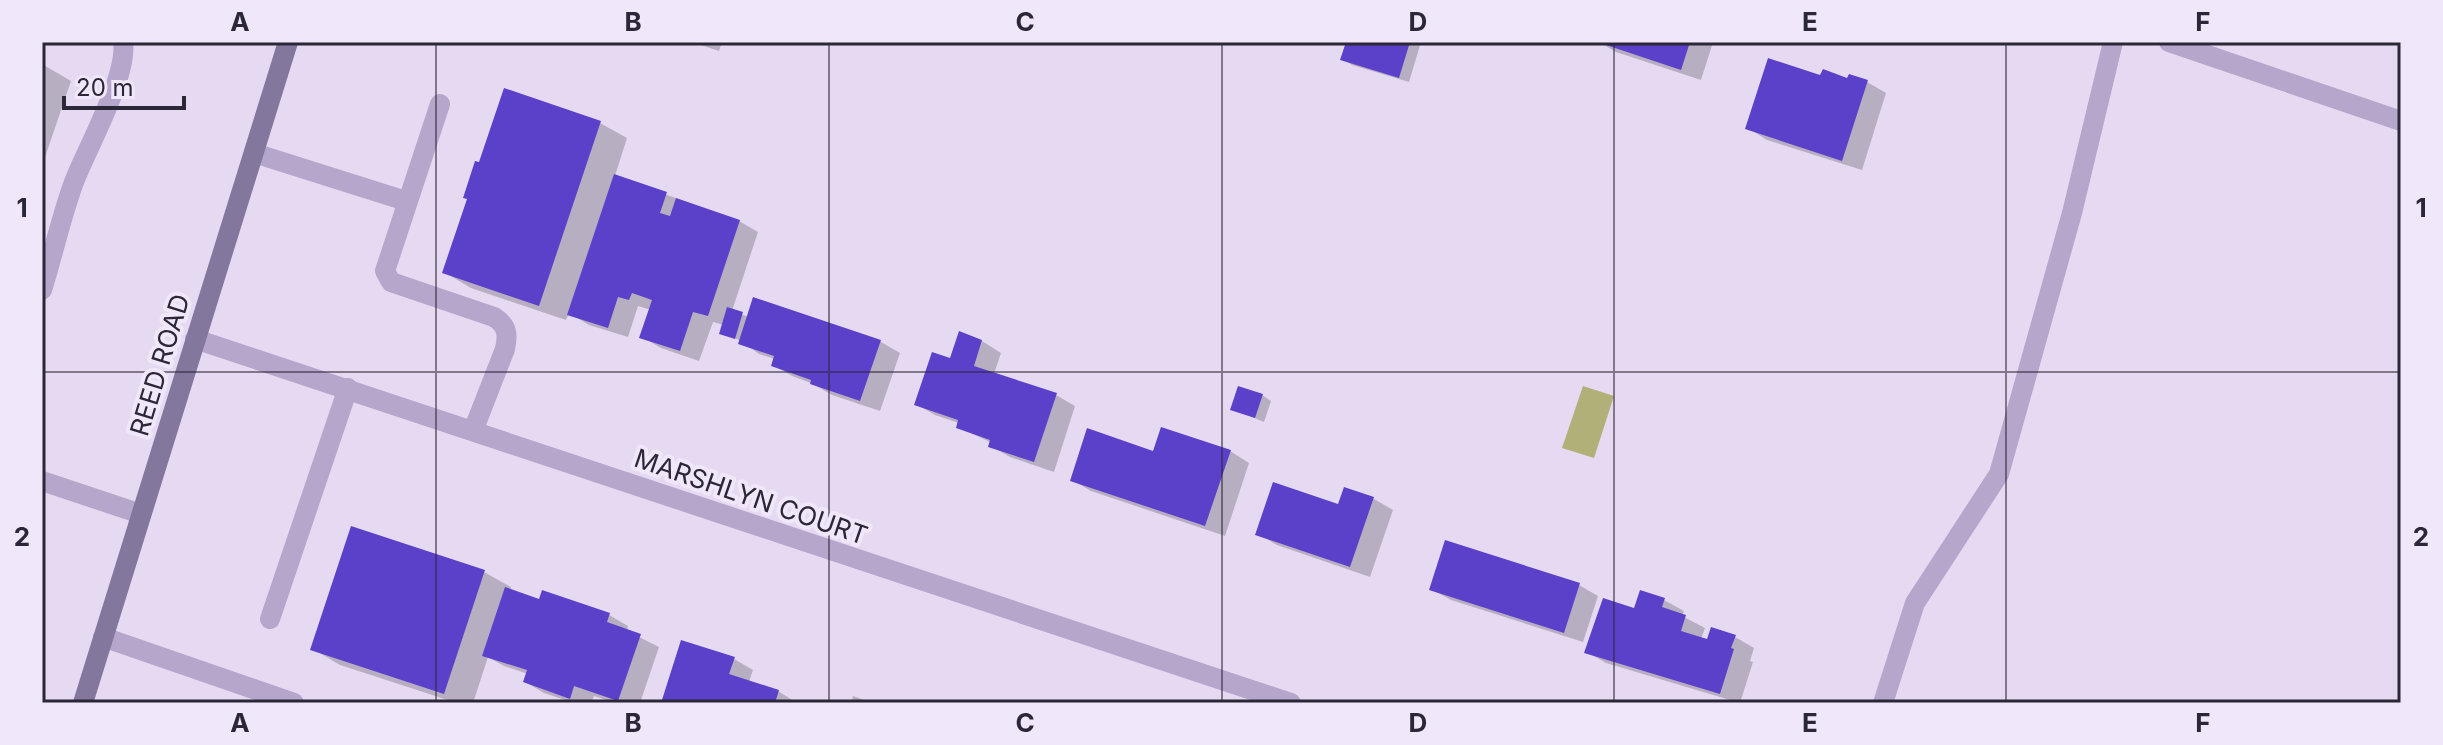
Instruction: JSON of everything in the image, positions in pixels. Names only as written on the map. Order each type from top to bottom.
[{"type":"main road","name":"REED ROAD","points":[[83,703],[288,42]]},
{"type":"street","points":[[42,290],[74,184],[117,79],[125,52],[123,42]]},
{"type":"street","points":[[1883,703],[1915,603],[1999,474],[2072,213],[2113,42]]},
{"type":"street","points":[[2169,42],[2401,121]]},
{"type":"street","points":[[440,104],[385,271],[391,282],[504,323],[508,336],[505,349],[473,431]]},
{"type":"street","points":[[254,153],[406,201]]},
{"type":"street","name":"MARSHLYN COURT","points":[[195,339],[1291,703]]},
{"type":"street","points":[[270,619],[348,388]]},
{"type":"street","points":[[42,481],[141,514]]},
{"type":"street","points":[[103,637],[294,703]]},
{"type":"shaded area","points":[[1583,386],[1614,396],[1594,458],[1562,448]]},
{"type":"building","points":[[1346,42],[1410,42],[1399,78],[1340,60]]},
{"type":"building","points":[[1597,42],[1690,42],[1681,70]]},
{"type":"building","points":[[1768,58],[1820,75],[1823,69],[1847,78],[1849,74],[1868,80],[1842,161],[1745,129]]},
{"type":"building","points":[[504,88],[601,121],[539,306],[442,273],[467,199],[463,198],[475,161],[479,162]]},
{"type":"building","points":[[614,174],[667,192],[660,213],[670,216],[676,198],[740,220],[708,316],[693,312],[680,351],[639,338],[652,300],[632,293],[629,300],[618,297],[608,328],[567,315]]},
{"type":"building","points":[[753,297],[881,340],[860,401],[810,384],[811,380],[771,366],[774,356],[738,344]]},
{"type":"building","points":[[727,307],[743,312],[735,339],[719,334]]},
{"type":"building","points":[[959,331],[982,340],[974,366],[1057,393],[1034,462],[988,447],[990,440],[956,428],[958,420],[914,405],[932,352],[950,358]]},
{"type":"building","points":[[1238,386],[1263,394],[1255,418],[1230,410]]},
{"type":"building","points":[[1161,427],[1231,450],[1205,526],[1070,481],[1087,428],[1153,451]]},
{"type":"building","points":[[1273,482],[1338,504],[1344,487],[1374,497],[1350,567],[1255,535]]},
{"type":"building","points":[[351,526],[485,570],[444,694],[310,650]]},
{"type":"building","points":[[1445,540],[1580,583],[1564,633],[1429,590]]},
{"type":"building","points":[[505,587],[539,599],[542,590],[610,613],[607,622],[641,634],[618,701],[574,686],[570,699],[523,682],[527,670],[482,656]]},
{"type":"building","points":[[1640,590],[1665,598],[1662,607],[1686,615],[1681,631],[1707,639],[1711,627],[1736,635],[1720,694],[1584,653],[1603,598],[1634,608]]},
{"type":"building","points":[[681,640],[735,657],[729,674],[779,690],[775,703],[661,703]]}]
